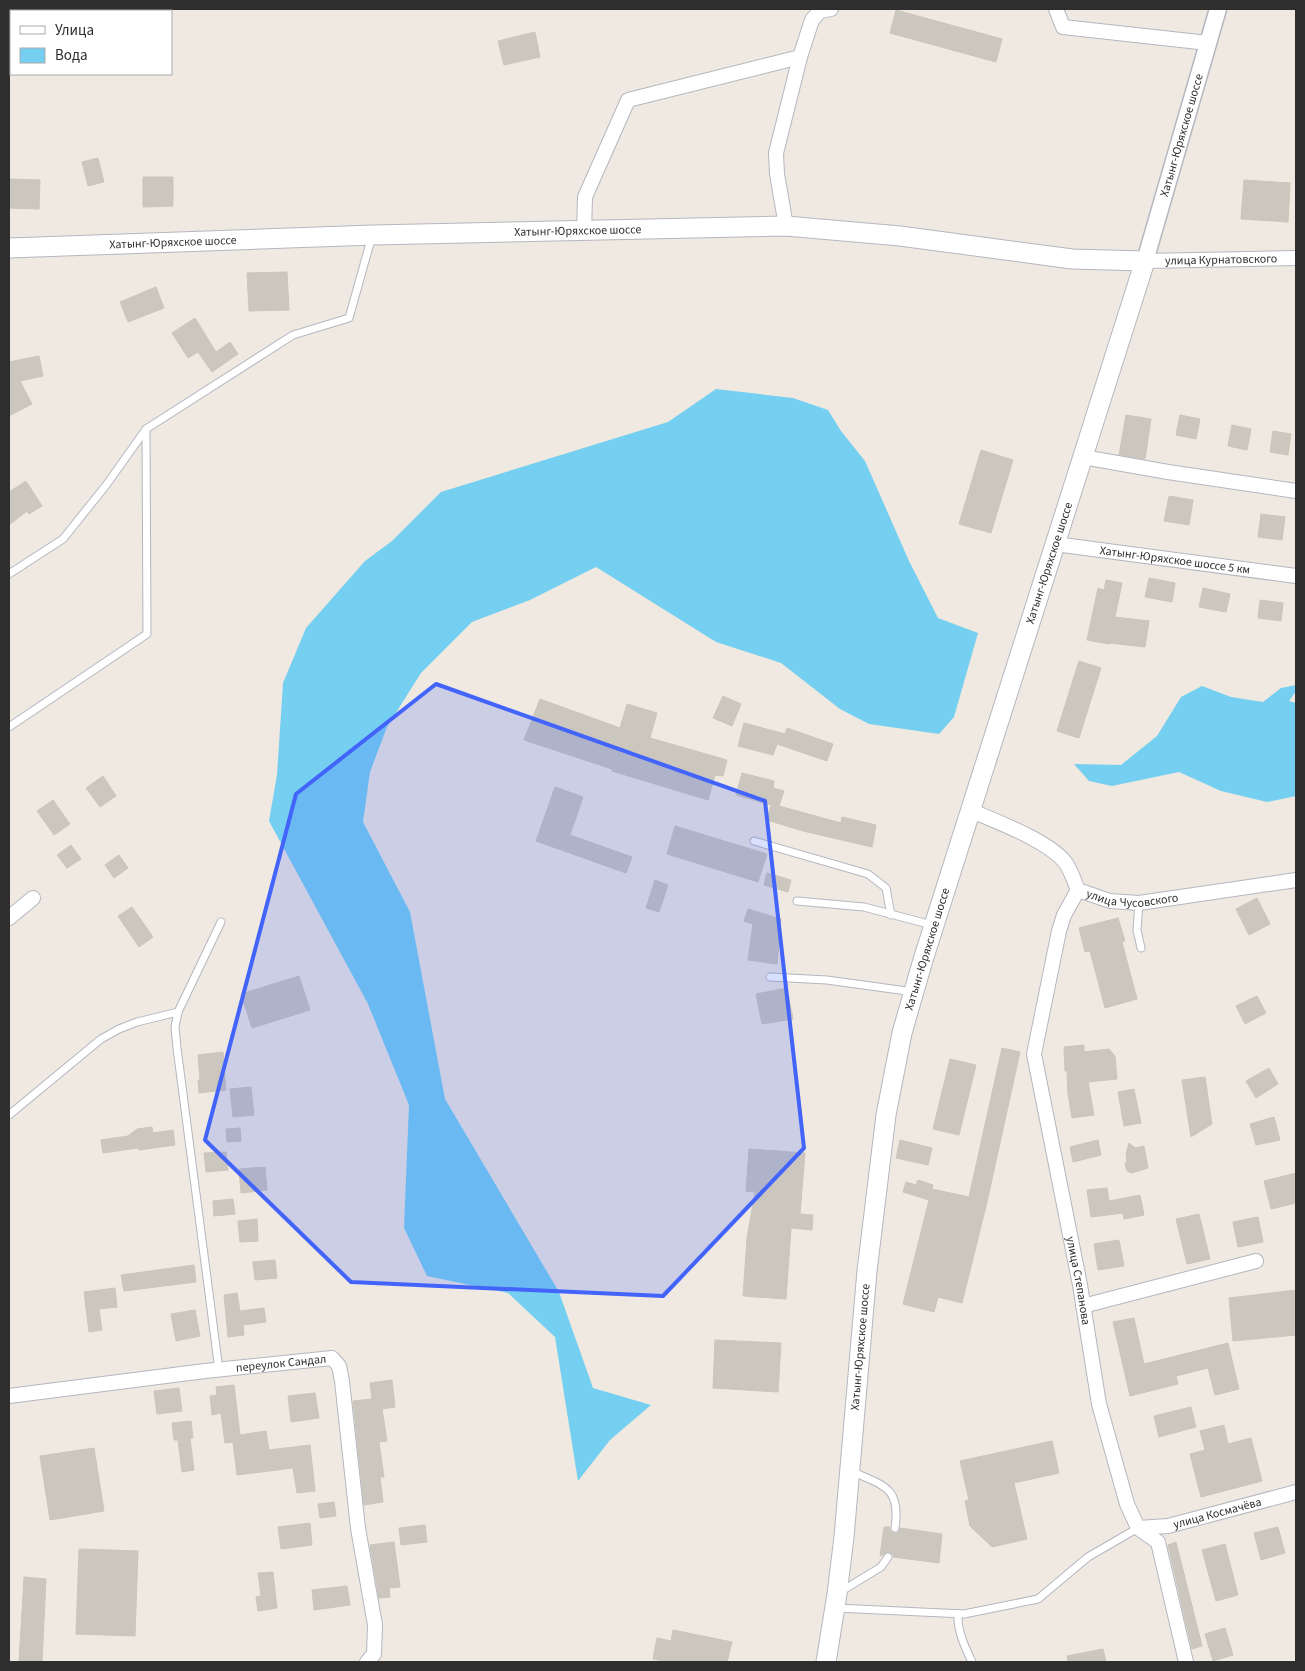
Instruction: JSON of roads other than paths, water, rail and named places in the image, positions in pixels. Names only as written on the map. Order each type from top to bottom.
[{"type":"main road","name":"Хатынг-Юряхское шоссе","points":[[9,248],[373,235],[786,226],[900,236],[1072,259],[1146,261],[970,810],[902,1033],[886,1115],[867,1271],[844,1537],[829,1656]]},
{"type":"street","points":[[786,226],[777,174],[776,153],[800,57],[812,20],[820,11],[831,9]]},
{"type":"street","points":[[1056,9],[1063,26],[1208,43]]},
{"type":"street","name":"Хатынг-Юряхское шоссе","points":[[1146,261],[1218,9]]},
{"type":"street","points":[[584,231],[585,197],[628,100],[800,57]]},
{"type":"street","name":"улица Курнатовского","points":[[1146,261],[1296,258]]},
{"type":"street","points":[[1083,457],[1296,491]]},
{"type":"street","name":"Хатынг-Юряхское шоссе 5 км","points":[[1055,544],[1296,576]]},
{"type":"street","name":"улица Чусовского","points":[[970,810],[1031,838],[1054,852],[1066,863],[1078,890],[1110,901],[1139,904],[1296,880]]},
{"type":"street","name":"улица Степанова","points":[[1078,890],[1064,915],[1059,931],[1034,1054],[1083,1306],[1099,1404],[1127,1504],[1138,1528],[1158,1542],[1186,1662]]},
{"type":"street","points":[[9,918],[33,898]]},
{"type":"street","points":[[1083,1306],[1256,1261]]},
{"type":"street","name":"переулок Сандал","points":[[9,1396],[332,1358],[339,1366],[358,1528],[375,1625],[374,1654],[367,1662]]},
{"type":"street","name":"улица Космачёва","points":[[1138,1528],[1168,1526],[1296,1492]]},
{"type":"lane","points":[[9,574],[63,539],[107,484],[146,429],[293,335],[349,318],[373,235]]},
{"type":"lane","points":[[9,727],[147,634],[146,429]]},
{"type":"lane","points":[[754,841],[868,874],[886,888],[891,915]]},
{"type":"lane","points":[[797,901],[864,907],[934,925]]},
{"type":"lane","points":[[1139,904],[1137,930],[1141,948]]},
{"type":"lane","points":[[218,1370],[176,1048],[176,1027],[178,1012],[221,922]]},
{"type":"lane","points":[[770,977],[827,980],[914,992]]},
{"type":"lane","points":[[9,1116],[101,1039],[137,1022],[178,1012]]},
{"type":"lane","points":[[849,1470],[884,1486],[895,1499],[897,1510],[894,1528]]},
{"type":"lane","points":[[836,1601],[964,1614],[1038,1599],[1088,1557],[1138,1528]]},
{"type":"lane","points":[[836,1601],[881,1567],[888,1557]]},
{"type":"lane","points":[[958,1614],[957,1623],[965,1648],[972,1662]]},
{"type":"water","points":[[9,9],[73,9],[10,10],[9,29]]},
{"type":"water","points":[[716,389],[793,398],[828,410],[841,431],[865,461],[909,561],[938,618],[978,633],[954,717],[939,734],[869,724],[840,709],[781,663],[716,642],[596,567],[530,600],[472,622],[421,673],[387,727],[370,772],[363,822],[410,912],[445,1099],[559,1292],[593,1388],[651,1405],[610,1440],[578,1481],[555,1337],[508,1293],[427,1276],[404,1228],[409,1105],[368,1004],[269,821],[277,775],[283,683],[306,628],[365,561],[392,541],[441,492],[668,422]]},
{"type":"water","points":[[1296,685],[1296,691],[1289,701],[1296,703],[1296,796],[1267,802],[1221,791],[1179,772],[1112,786],[1089,781],[1074,764],[1121,765],[1157,736],[1181,697],[1202,686],[1231,697],[1263,702],[1281,688]]}]
